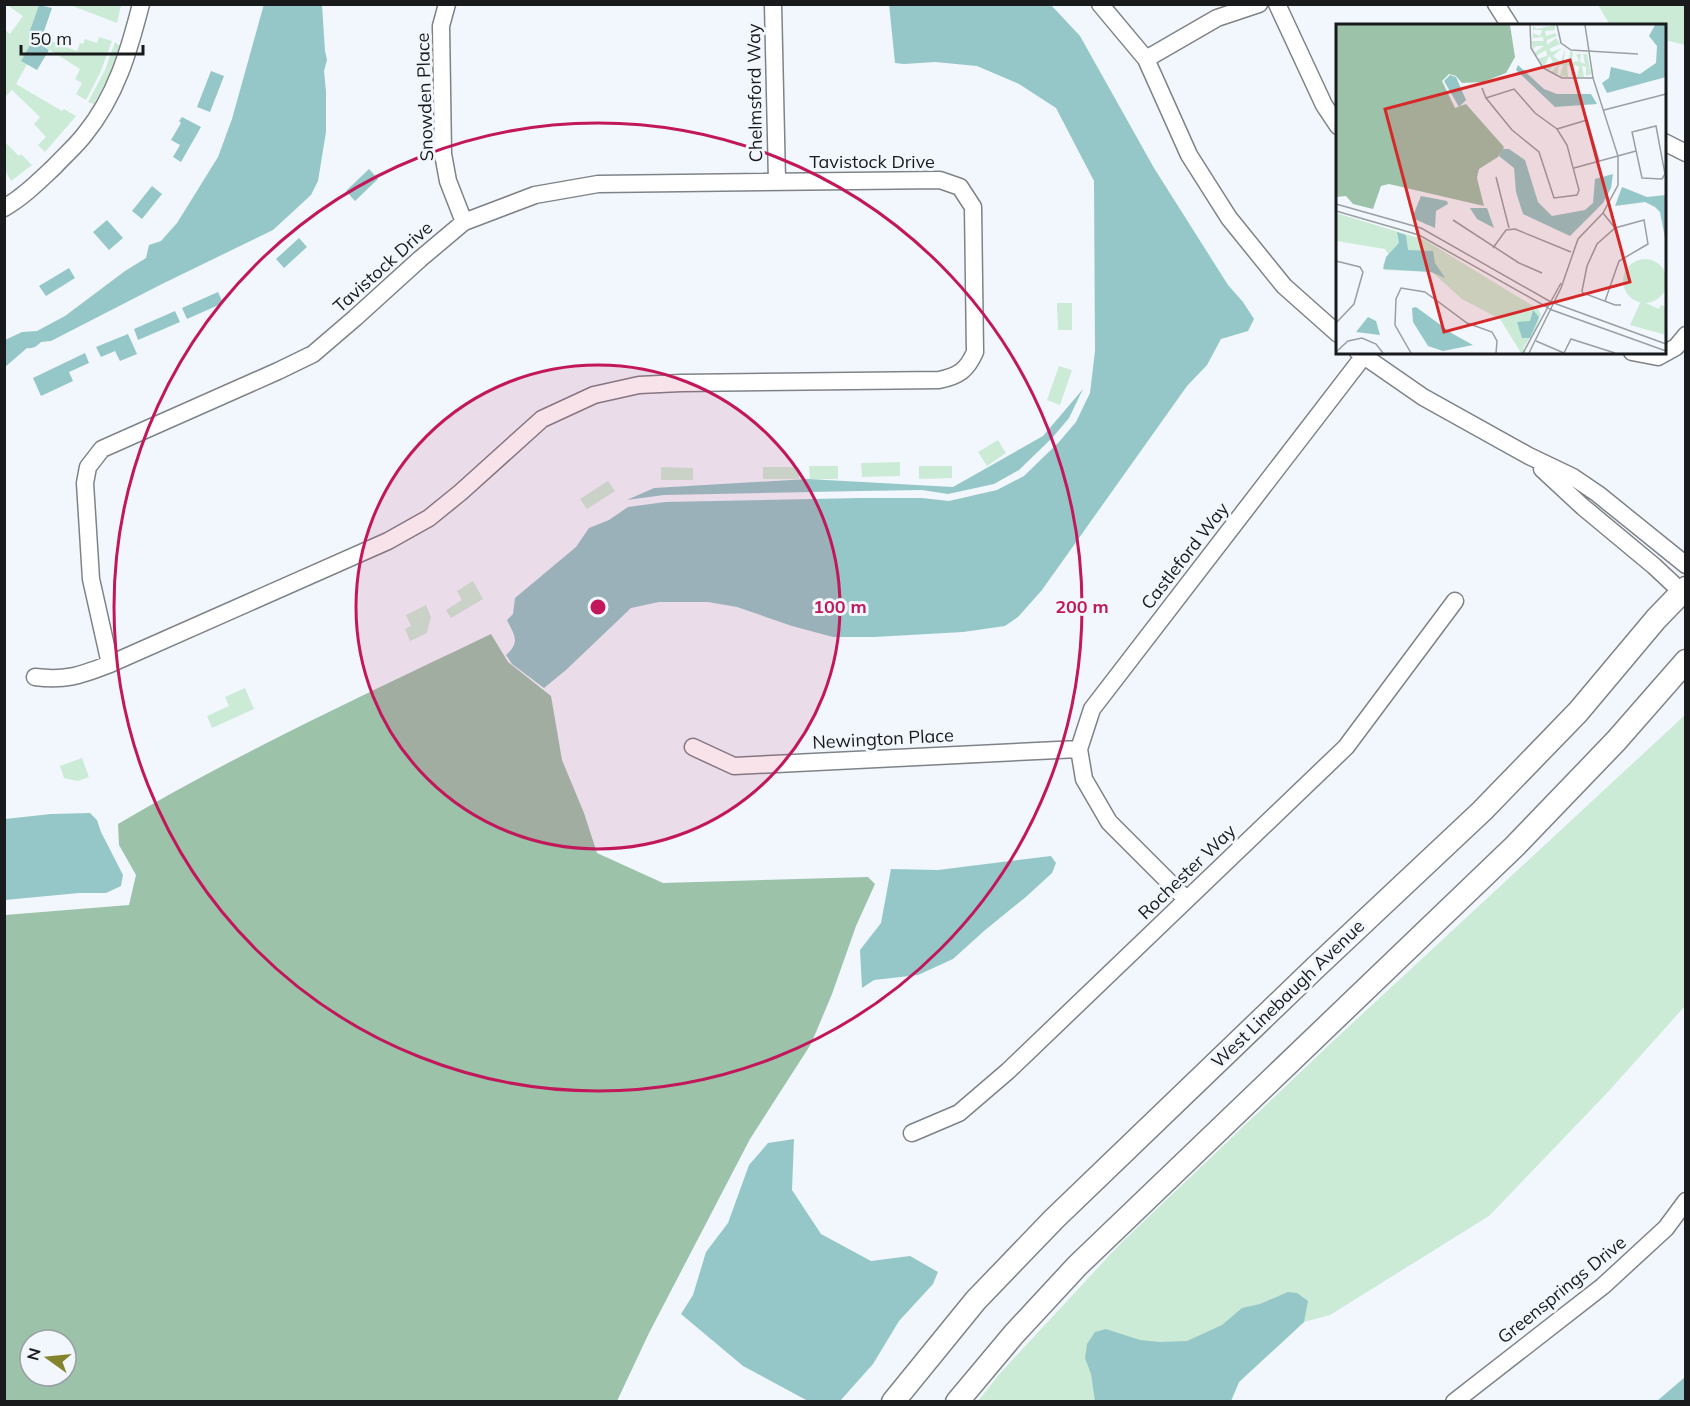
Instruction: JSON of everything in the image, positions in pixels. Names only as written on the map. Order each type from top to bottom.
[{"type":"main road","name":"West Linebaugh Avenue","points":[[893,1401],[976,1300],[1054,1219],[1482,811],[1578,712],[1656,619],[1684,592]]},
{"type":"main road","points":[[957,1401],[1014,1334],[1077,1266],[1515,846],[1616,741],[1686,661]]},
{"type":"street","points":[[4,208],[33,188],[73,148],[97,118],[121,73],[141,4]]},
{"type":"street","name":"Snowden Place","points":[[447,4],[441,26],[443,154],[448,181],[464,222]]},
{"type":"street","name":"Chelmsford Way","points":[[772,4],[777,182]]},
{"type":"street","points":[[1100,4],[1146,59],[1189,155],[1229,218],[1284,286],[1336,332]]},
{"type":"street","points":[[1146,59],[1217,18],[1259,4]]},
{"type":"street","points":[[1277,4],[1324,105],[1336,123]]},
{"type":"street","points":[[1496,4],[1509,24]]},
{"type":"street","points":[[1666,143],[1686,153]]},
{"type":"street","name":"Tavistock Drive","points":[[34,677],[52,679],[74,677],[110,664],[388,541],[429,518],[458,495],[542,419],[594,395],[639,385],[939,380],[962,372],[970,364],[975,352],[973,207],[960,187],[940,180],[598,184],[535,195],[464,222],[313,354],[249,385],[102,449],[88,467],[85,483],[91,579],[110,664]]},
{"type":"street","points":[[1666,353],[1676,347],[1686,335]]},
{"type":"street","points":[[1642,354],[1658,357],[1663,354]]},
{"type":"street","points":[[1360,355],[1423,397],[1529,456],[1573,477],[1598,494],[1686,565]]},
{"type":"street","name":"Castleford Way","points":[[1186,899],[1108,822],[1084,778],[1079,749],[1092,709],[1360,355]]},
{"type":"street","points":[[1529,456],[1583,507],[1684,592]]},
{"type":"street","name":"Rochester Way","points":[[912,1133],[959,1113],[1008,1071],[1347,747],[1455,601]]},
{"type":"street","name":"Newington Place","points":[[693,747],[734,766],[1079,749]]},
{"type":"street","name":"Greensprings Drive","points":[[1454,1401],[1603,1286],[1666,1228],[1686,1201]]},
{"type":"green space","points":[[7,5],[39,5],[29,33],[77,51],[80,43],[83,44],[85,39],[97,43],[99,37],[112,41],[100,73],[86,100],[76,94],[82,83],[75,79],[80,69],[34,40],[21,61],[27,64],[16,84],[62,111],[64,109],[76,116],[45,152],[38,145],[46,137],[34,124],[40,117],[12,90],[5,97],[5,30],[10,34],[23,16]]},
{"type":"green space","points":[[70,5],[121,5],[117,23]]},
{"type":"green space","points":[[1598,5],[1685,5],[1685,45],[1666,40],[1666,24],[1609,24]]},
{"type":"green space","points":[[115,42],[120,46],[109,76],[94,104],[88,102],[105,70]]},
{"type":"green space","points":[[5,142],[32,165],[11,181],[5,170]]},
{"type":"green space","points":[[1057,303],[1072,303],[1072,330],[1058,330]]},
{"type":"green space","points":[[1059,366],[1072,370],[1060,405],[1047,400]]},
{"type":"green space","points":[[998,440],[1006,453],[987,466],[978,452]]},
{"type":"green space","points":[[900,462],[900,476],[862,477],[861,463]]},
{"type":"green space","points":[[809,466],[838,466],[838,479],[810,479]]},
{"type":"green space","points":[[919,466],[952,466],[952,478],[919,479]]},
{"type":"green space","points":[[661,467],[693,468],[693,480],[661,480]]},
{"type":"green space","points":[[763,467],[799,467],[799,479],[763,479]]},
{"type":"green space","points":[[608,481],[615,491],[587,509],[580,499]]},
{"type":"green space","points":[[473,581],[483,599],[451,618],[446,610],[462,600],[457,591]]},
{"type":"green space","points":[[426,605],[431,617],[427,633],[410,641],[405,629],[411,626],[406,615]]},
{"type":"green space","points":[[491,634],[508,662],[551,696],[562,760],[584,813],[597,853],[663,883],[868,877],[875,884],[856,926],[832,994],[811,1044],[750,1139],[649,1333],[617,1401],[5,1401],[5,915],[129,905],[136,875],[119,845],[118,824],[209,773]]},
{"type":"green space","points":[[245,688],[254,709],[212,728],[207,716],[229,706],[225,697]]},
{"type":"green space","points":[[1685,715],[1685,1006],[1608,1092],[1489,1216],[1330,1315],[1304,1322],[1239,1382],[1231,1401],[977,1402],[1002,1371],[1120,1244],[1330,1044]]},
{"type":"green space","points":[[82,758],[89,777],[78,781],[64,778],[60,766]]},
{"type":"water","points":[[264,4],[322,5],[327,60],[324,71],[326,132],[318,181],[311,195],[273,230],[51,341],[41,342],[34,347],[27,348],[5,367],[5,340],[22,332],[37,331],[65,316],[146,258],[149,245],[161,241],[177,223],[218,157],[232,119]]},
{"type":"water","points":[[889,4],[1051,5],[1080,36],[1154,168],[1228,285],[1254,319],[1248,331],[1221,339],[1207,365],[1187,386],[1042,590],[1018,617],[1005,626],[963,632],[833,637],[737,607],[708,602],[659,602],[631,608],[544,688],[512,664],[506,655],[515,642],[507,620],[513,614],[515,598],[576,547],[589,528],[609,520],[628,507],[665,502],[860,498],[922,498],[949,501],[997,490],[1024,476],[1076,422],[1090,393],[1095,351],[1094,181],[1056,108],[1019,84],[977,66],[935,62],[895,63]]},
{"type":"water","points":[[39,5],[52,8],[42,37],[29,33]]},
{"type":"water","points":[[33,40],[49,50],[37,70],[21,61]]},
{"type":"water","points":[[211,71],[224,76],[210,112],[197,107]]},
{"type":"water","points":[[182,117],[201,127],[181,162],[173,157],[180,145],[171,140]]},
{"type":"water","points":[[369,169],[378,179],[355,201],[346,191]]},
{"type":"water","points":[[152,186],[162,194],[142,219],[132,211]]},
{"type":"water","points":[[107,220],[123,238],[109,250],[93,232]]},
{"type":"water","points":[[299,238],[307,247],[284,268],[276,259]]},
{"type":"water","points":[[69,268],[75,278],[46,296],[39,286]]},
{"type":"water","points":[[218,292],[223,303],[187,319],[182,308]]},
{"type":"water","points":[[175,311],[180,322],[138,340],[134,329]]},
{"type":"water","points":[[128,334],[137,354],[120,361],[115,351],[101,357],[96,347]]},
{"type":"water","points":[[85,353],[89,363],[69,372],[73,381],[41,396],[33,378]]},
{"type":"water","points":[[1083,389],[1069,418],[1053,437],[1019,470],[994,484],[948,494],[922,490],[860,491],[664,495],[627,500],[654,488],[808,479],[953,487],[1043,436]]},
{"type":"water","points":[[90,813],[97,820],[123,875],[121,886],[106,893],[79,893],[5,900],[5,819]]},
{"type":"water","points":[[1051,856],[1056,863],[1052,873],[953,959],[918,975],[874,980],[862,988],[860,950],[881,923],[891,869],[938,870]]},
{"type":"water","points":[[794,1139],[792,1190],[821,1234],[871,1261],[910,1256],[938,1272],[933,1284],[899,1321],[873,1364],[840,1401],[808,1401],[743,1366],[681,1314],[693,1295],[706,1252],[728,1223],[749,1165],[768,1143]]},
{"type":"water","points":[[1288,1292],[1297,1293],[1308,1301],[1304,1322],[1239,1382],[1231,1401],[1095,1401],[1091,1374],[1085,1358],[1087,1344],[1095,1332],[1106,1329],[1140,1340],[1187,1341],[1222,1325],[1242,1308],[1260,1304]]},
{"type":"water","points":[[1685,1377],[1685,1401],[1657,1401]]}]
